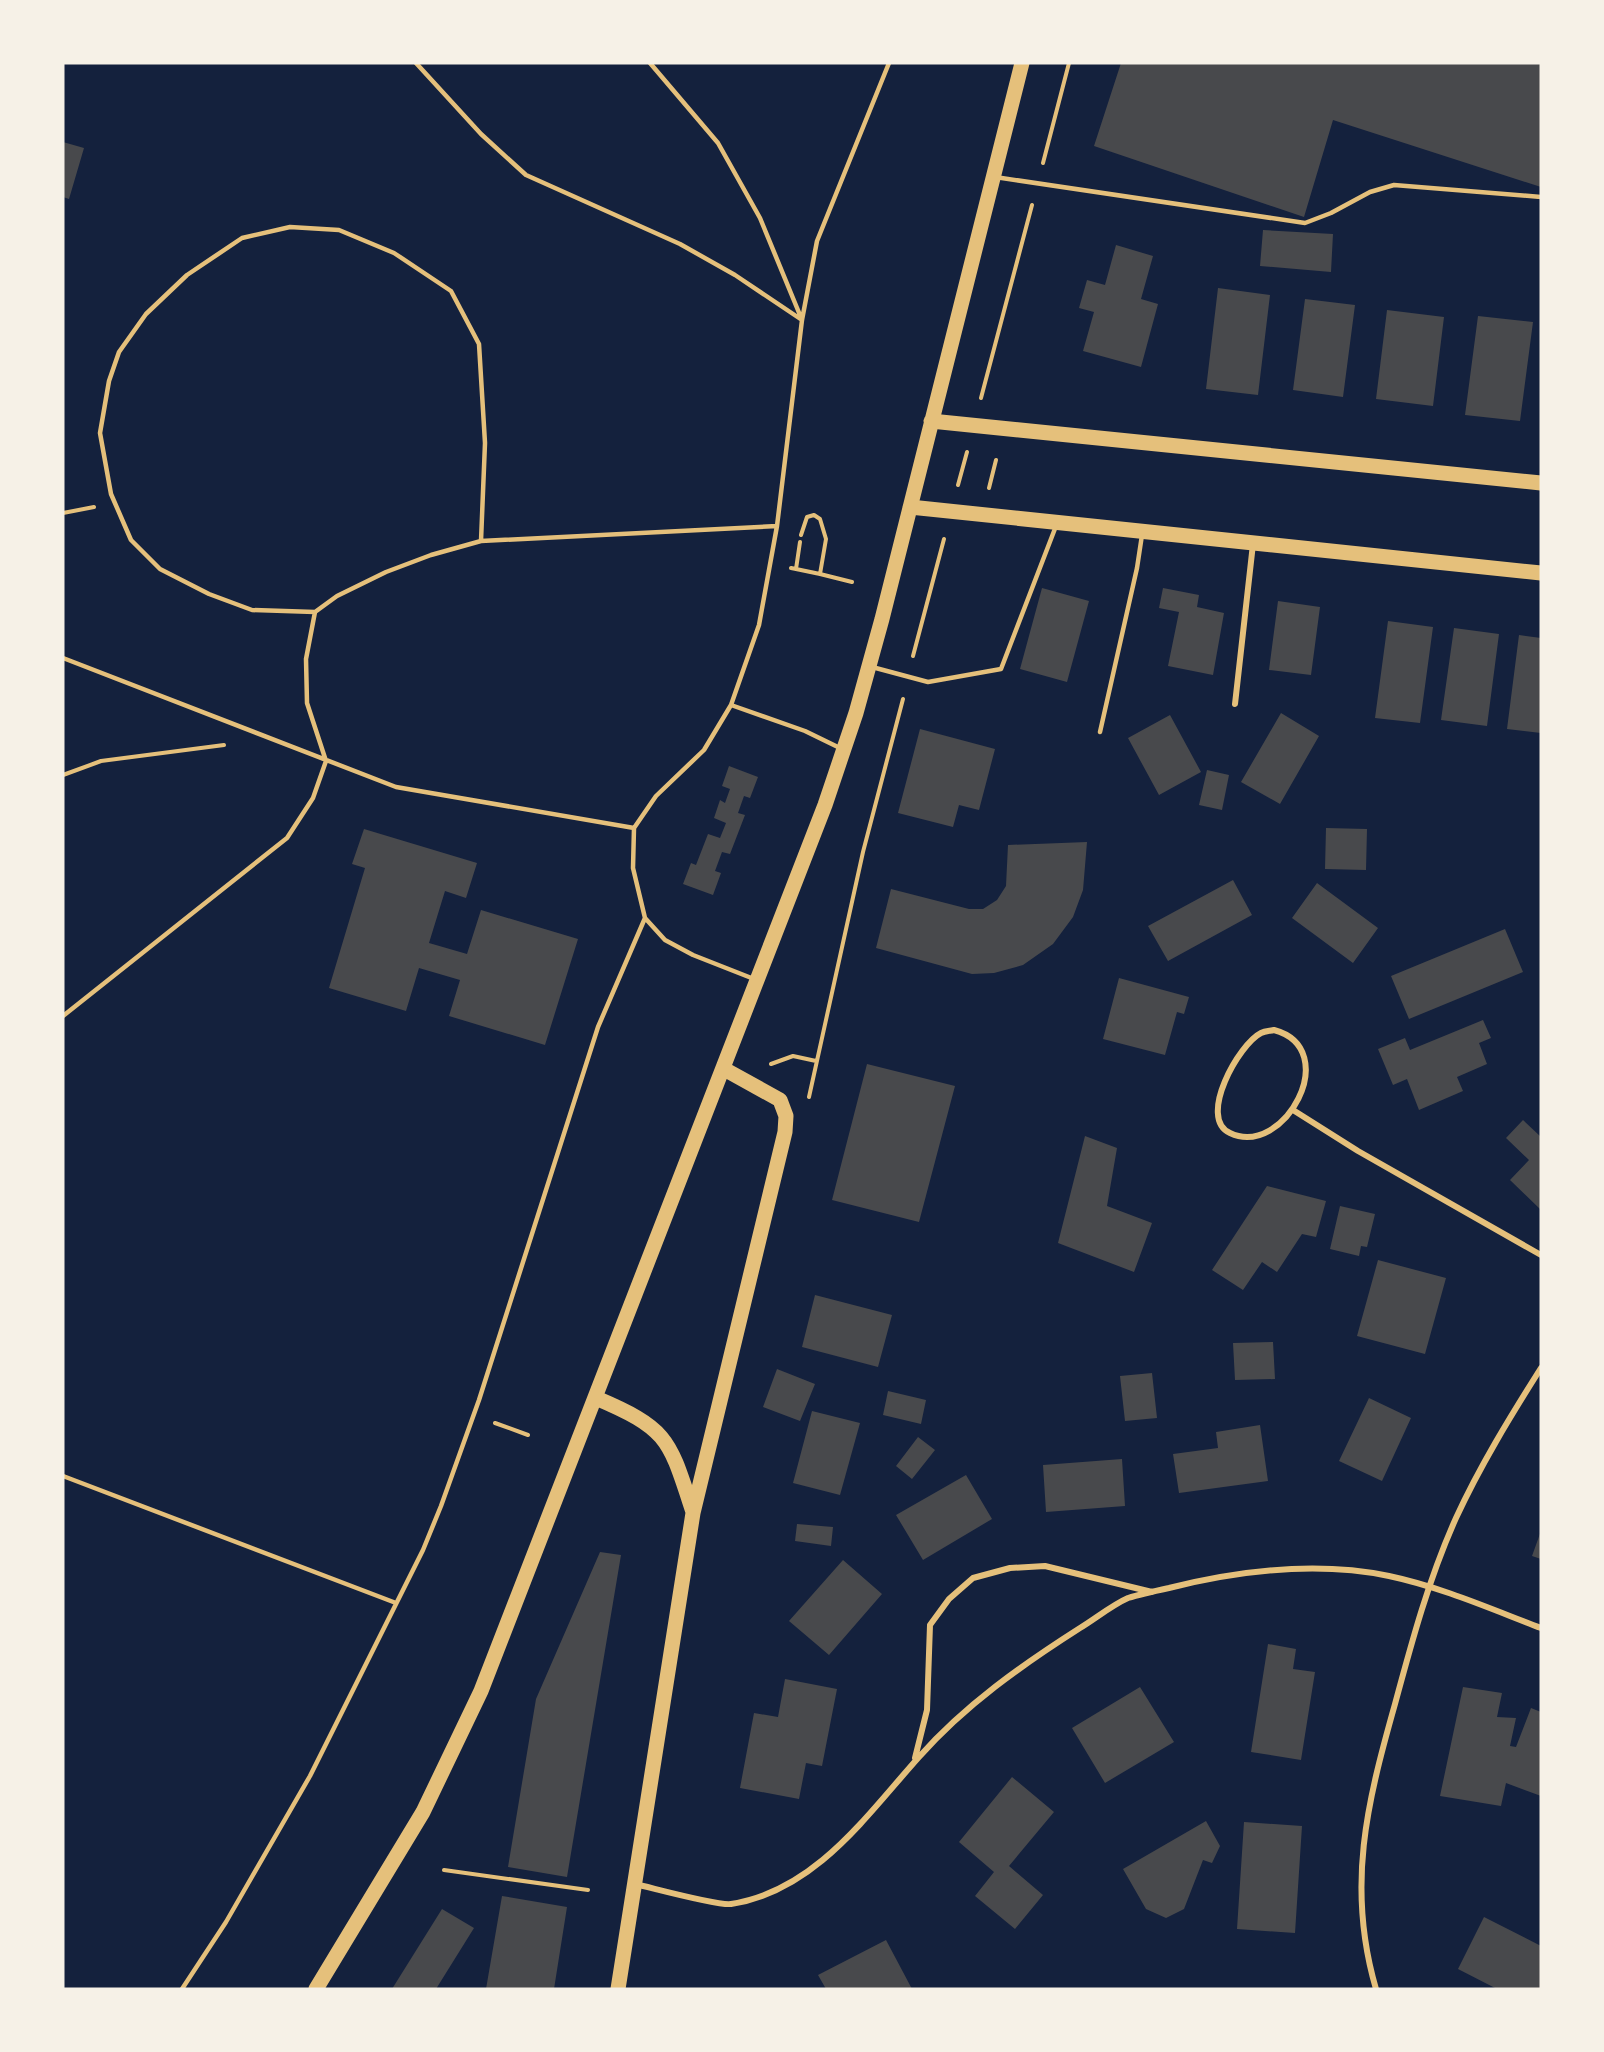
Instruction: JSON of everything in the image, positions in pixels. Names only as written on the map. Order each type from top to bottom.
[{"type":"main road","points":[[316,1989],[388,1874],[423,1812],[506,1629],[758,981],[845,750],[910,507],[1022,63]]},
{"type":"main road","points":[[931,421],[1541,483]]},
{"type":"main road","points":[[910,507],[1541,573]]},
{"type":"main road","points":[[618,1989],[693,1513],[786,1122],[785,1111],[780,1100],[724,1069]]},
{"type":"main road","points":[[596,1398],[641,1419],[663,1438],[672,1453],[693,1513]]},
{"type":"street","points":[[1235,704],[1253,543]]},
{"type":"street","points":[[1274,1030],[1286,1034],[1296,1041],[1304,1052],[1306,1078],[1293,1110],[1282,1122],[1257,1136],[1229,1133],[1220,1125],[1216,1115],[1218,1098],[1226,1079],[1249,1042],[1262,1032],[1274,1030]]},
{"type":"street","points":[[1293,1110],[1358,1151],[1541,1255]]},
{"type":"street","points":[[1376,1989],[1367,1957],[1361,1856],[1365,1820],[1373,1782],[1430,1587],[1467,1495],[1541,1368]]},
{"type":"street","points":[[914,1762],[927,1710],[930,1625],[949,1599],[973,1578],[1010,1568],[1045,1566],[1153,1592]]},
{"type":"street","points":[[635,1884],[729,1905],[772,1891],[812,1871],[846,1839],[941,1731],[1021,1665],[1127,1599],[1215,1578],[1296,1568],[1352,1570],[1430,1587],[1541,1628]]},
{"type":"lane","points":[[416,63],[481,134],[526,175],[680,244],[735,275],[802,320]]},
{"type":"lane","points":[[650,63],[718,143],[760,219],[802,320]]},
{"type":"lane","points":[[758,981],[693,955],[665,940],[645,918],[633,868],[634,828],[656,796],[704,750],[731,705],[759,625],[777,526],[802,320],[817,240],[889,63]]},
{"type":"lane","points":[[993,176],[1305,224],[1370,192],[1394,185],[1541,197]]},
{"type":"lane","points":[[481,541],[485,443],[479,344],[451,291],[394,253],[339,230],[290,227],[242,238],[187,275],[146,314],[119,352],[107,391],[100,433],[111,494],[131,540],[160,569],[209,594],[252,610],[315,612],[337,596],[386,572],[431,555],[481,541],[777,526]]},
{"type":"lane","points":[[869,666],[928,682],[1000,669],[1057,523]]},
{"type":"lane","points":[[1100,732],[1143,532]]},
{"type":"lane","points":[[63,1016],[287,838],[313,798],[326,761],[307,703],[306,659],[315,612]]},
{"type":"lane","points":[[63,658],[396,787],[634,828]]},
{"type":"lane","points":[[731,705],[805,731],[845,750]]},
{"type":"lane","points":[[182,1989],[226,1922],[310,1776],[396,1603],[441,1506],[474,1415],[598,1027],[645,918]]},
{"type":"lane","points":[[63,1476],[396,1603]]},
{"type":"path","points":[[808,1106],[863,852],[1005,308]]},
{"type":"path","points":[[988,494],[996,460]]},
{"type":"path","points":[[63,513],[115,503]]},
{"type":"path","points":[[796,568],[801,533],[807,517],[814,515],[820,519],[826,539],[820,574]]},
{"type":"path","points":[[770,564],[852,582]]},
{"type":"path","points":[[63,775],[102,761],[225,745]]},
{"type":"path","points":[[474,1415],[528,1435]]},
{"type":"path","points":[[444,1870],[588,1890]]},
{"type":"building","points":[[1121,63],[1541,63],[1541,187],[1333,120],[1304,217],[1094,146]]},
{"type":"building","points":[[63,142],[84,148],[69,199],[63,197]]},
{"type":"building","points":[[1263,230],[1333,234],[1331,272],[1260,266]]},
{"type":"building","points":[[1116,245],[1153,256],[1141,299],[1158,304],[1141,367],[1083,351],[1094,312],[1079,308],[1087,280],[1105,285]]},
{"type":"building","points":[[1218,288],[1270,295],[1258,395],[1206,389]]},
{"type":"building","points":[[1305,299],[1355,305],[1343,397],[1293,390]]},
{"type":"building","points":[[1387,310],[1444,317],[1433,406],[1376,399]]},
{"type":"building","points":[[1478,316],[1533,322],[1520,421],[1465,415]]},
{"type":"building","points":[[1042,588],[1089,601],[1067,682],[1020,669]]},
{"type":"building","points":[[1163,588],[1199,595],[1197,607],[1224,613],[1213,675],[1168,666],[1179,612],[1159,608]]},
{"type":"building","points":[[1278,601],[1320,607],[1311,675],[1269,670]]},
{"type":"building","points":[[1388,621],[1433,627],[1420,723],[1375,718]]},
{"type":"building","points":[[1454,628],[1499,634],[1487,726],[1441,720]]},
{"type":"building","points":[[1519,635],[1541,638],[1541,733],[1507,729]]},
{"type":"building","points":[[1281,713],[1319,736],[1280,804],[1241,782]]},
{"type":"building","points":[[1170,715],[1201,772],[1159,795],[1128,738]]},
{"type":"building","points":[[920,729],[995,749],[979,810],[959,805],[953,827],[898,813]]},
{"type":"building","points":[[729,766],[758,777],[750,798],[744,796],[738,813],[745,815],[730,854],[722,852],[715,871],[721,873],[713,895],[683,884],[691,863],[696,865],[708,834],[720,838],[726,823],[714,818],[720,800],[725,803],[730,789],[722,786]]},
{"type":"building","points":[[1207,770],[1229,775],[1222,810],[1199,805]]},
{"type":"building","points":[[1326,828],[1367,829],[1366,870],[1325,869]]},
{"type":"building","points":[[364,829],[477,863],[466,898],[445,891],[429,943],[467,954],[481,910],[578,939],[545,1045],[449,1016],[460,980],[419,968],[406,1011],[329,988],[365,868],[352,864]]},
{"type":"building","points":[[1087,842],[1083,890],[1073,917],[1053,944],[1023,965],[994,973],[972,974],[876,948],[891,889],[969,909],[983,909],[997,900],[1006,886],[1008,845]]},
{"type":"building","points":[[1233,880],[1252,915],[1168,961],[1148,926]]},
{"type":"building","points":[[1317,883],[1378,928],[1353,963],[1292,918]]},
{"type":"building","points":[[1505,929],[1523,972],[1409,1019],[1391,976]]},
{"type":"building","points":[[1119,978],[1189,997],[1184,1014],[1177,1012],[1165,1055],[1103,1039]]},
{"type":"building","points":[[1483,1020],[1491,1038],[1479,1043],[1487,1064],[1457,1077],[1463,1091],[1419,1110],[1407,1079],[1393,1085],[1378,1049],[1405,1038],[1410,1050]]},
{"type":"building","points":[[867,1064],[955,1086],[919,1222],[832,1200]]},
{"type":"building","points":[[1523,1120],[1541,1137],[1541,1210],[1510,1180],[1529,1160],[1506,1138]]},
{"type":"building","points":[[1085,1136],[1117,1148],[1107,1206],[1152,1223],[1134,1272],[1058,1243]]},
{"type":"building","points":[[1267,1186],[1326,1201],[1316,1237],[1302,1234],[1277,1272],[1262,1262],[1243,1290],[1212,1270]]},
{"type":"building","points":[[1340,1206],[1375,1214],[1367,1247],[1361,1246],[1359,1256],[1330,1249]]},
{"type":"building","points":[[1378,1260],[1446,1278],[1425,1354],[1357,1336]]},
{"type":"building","points":[[815,1295],[892,1315],[878,1367],[802,1347]]},
{"type":"building","points":[[1273,1342],[1275,1379],[1235,1380],[1233,1343]]},
{"type":"building","points":[[777,1369],[815,1384],[800,1421],[763,1407]]},
{"type":"building","points":[[1152,1373],[1157,1418],[1125,1421],[1120,1376]]},
{"type":"building","points":[[888,1391],[926,1400],[921,1424],[883,1415]]},
{"type":"building","points":[[1369,1398],[1411,1418],[1382,1481],[1339,1461]]},
{"type":"building","points":[[812,1411],[860,1423],[840,1495],[793,1483]]},
{"type":"building","points":[[1260,1425],[1268,1481],[1179,1493],[1173,1454],[1218,1448],[1216,1432]]},
{"type":"building","points":[[918,1437],[935,1450],[912,1479],[896,1466]]},
{"type":"building","points":[[1122,1459],[1125,1506],[1046,1512],[1043,1465]]},
{"type":"building","points":[[966,1475],[992,1519],[923,1560],[896,1515]]},
{"type":"building","points":[[797,1524],[833,1527],[831,1546],[795,1541]]},
{"type":"building","points":[[1541,1531],[1541,1559],[1532,1556]]},
{"type":"building","points":[[600,1552],[621,1555],[567,1877],[508,1867],[536,1699]]},
{"type":"building","points":[[843,1560],[882,1594],[829,1655],[789,1621]]},
{"type":"building","points":[[1268,1644],[1296,1649],[1293,1669],[1315,1672],[1301,1760],[1251,1752]]},
{"type":"building","points":[[785,1679],[837,1689],[822,1766],[806,1763],[799,1799],[740,1788],[754,1713],[778,1717]]},
{"type":"building","points":[[1140,1687],[1174,1742],[1105,1783],[1072,1728]]},
{"type":"building","points":[[1463,1687],[1502,1693],[1497,1717],[1516,1718],[1510,1746],[1516,1747],[1531,1708],[1541,1712],[1541,1796],[1506,1783],[1501,1806],[1440,1796]]},
{"type":"building","points":[[1012,1777],[1054,1812],[1009,1866],[1043,1895],[1015,1929],[975,1896],[994,1872],[959,1842]]},
{"type":"building","points":[[1206,1821],[1220,1846],[1212,1863],[1203,1860],[1184,1909],[1166,1918],[1146,1909],[1123,1869]]},
{"type":"building","points":[[1244,1822],[1302,1826],[1295,1933],[1237,1929]]},
{"type":"building","points":[[502,1896],[567,1907],[554,1989],[486,1989]]},
{"type":"building","points":[[442,1909],[474,1928],[436,1989],[392,1989]]},
{"type":"building","points":[[1484,1917],[1541,1946],[1541,1989],[1497,1989],[1458,1969]]},
{"type":"building","points":[[886,1940],[912,1989],[826,1989],[818,1975]]}]
